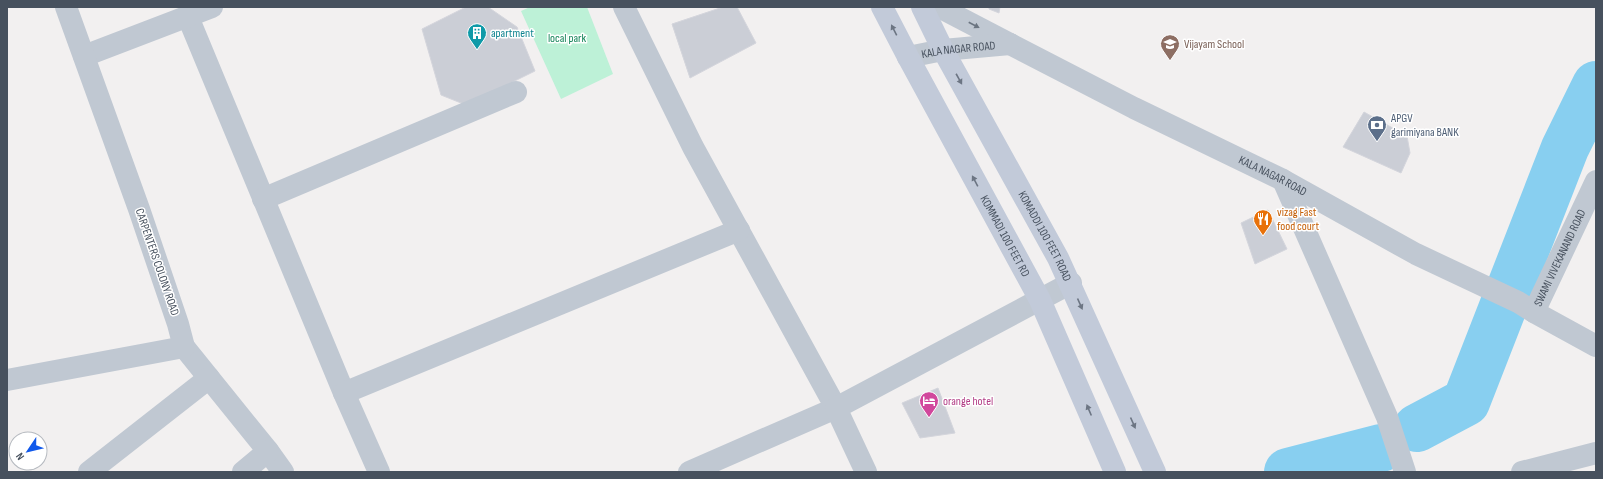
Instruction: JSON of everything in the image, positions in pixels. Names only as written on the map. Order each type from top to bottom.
[{"type":"main road","name":"KOMMADI 100 FEET RD","points":[[882,7],[1040,300],[1115,472]]},
{"type":"main road","name":"KOMADDI 100 FEET ROAD","points":[[922,7],[1071,283],[1155,472]]},
{"type":"street","name":"CARPENTERS COLONY ROAD","points":[[66,7],[139,210],[178,324],[184,347]]},
{"type":"street","points":[[84,56],[212,7]]},
{"type":"street","points":[[624,7],[693,147],[836,408],[866,472]]},
{"type":"street","name":"KALA NAGAR ROAD","points":[[939,7],[1134,108],[1283,180],[1416,254],[1526,307],[1596,346]]},
{"type":"street","points":[[188,17],[344,393],[379,472]]},
{"type":"street","name":"KALA NAGAR ROAD","points":[[908,57],[944,50],[1010,44]]},
{"type":"street","points":[[263,199],[516,92]]},
{"type":"street","points":[[1283,180],[1387,417],[1405,472]]},
{"type":"street","name":"SWAMI VIVEKANAND ROAD","points":[[1526,307],[1596,181]]},
{"type":"street","points":[[344,393],[739,230]]},
{"type":"street","points":[[689,472],[836,408],[1071,283]]},
{"type":"street","points":[[7,380],[184,347],[268,451],[283,472]]},
{"type":"street","points":[[89,472],[210,378]]},
{"type":"street","points":[[243,472],[268,451]]},
{"type":"street","points":[[1522,472],[1596,453]]},
{"type":"green space","name":"local park","points":[[530,7],[587,7],[613,74],[561,99],[521,11]]},
{"type":"building","name":"apartment","points":[[466,7],[488,7],[517,27],[535,71],[466,105],[441,95],[422,29]]},
{"type":"building","points":[[723,7],[737,7],[756,43],[690,78],[672,24]]},
{"type":"building","points":[[989,7],[1000,7],[999,13],[989,9]]},
{"type":"building","name":"APGV garimiyana BANK","points":[[1364,112],[1407,136],[1410,153],[1401,173],[1343,147]]},
{"type":"building","name":"vizag Fast food court","points":[[1268,210],[1287,249],[1255,264],[1241,223]]},
{"type":"building","name":"orange hotel","points":[[938,388],[955,433],[920,438],[902,403]]},
{"type":"waterway","points":[[1417,428],[1466,402],[1565,148],[1596,85]]},
{"type":"waterway","points":[[1288,472],[1381,448]]},
{"type":"place","name":"apartment","points":[[477,50]]},
{"type":"place","name":"Vijayam School","points":[[1170,61]]},
{"type":"place","name":"APGV garimiyana BANK","points":[[1377,142]]},
{"type":"place","name":"vizag Fast food court","points":[[1263,236]]},
{"type":"place","name":"orange hotel","points":[[929,418]]}]
